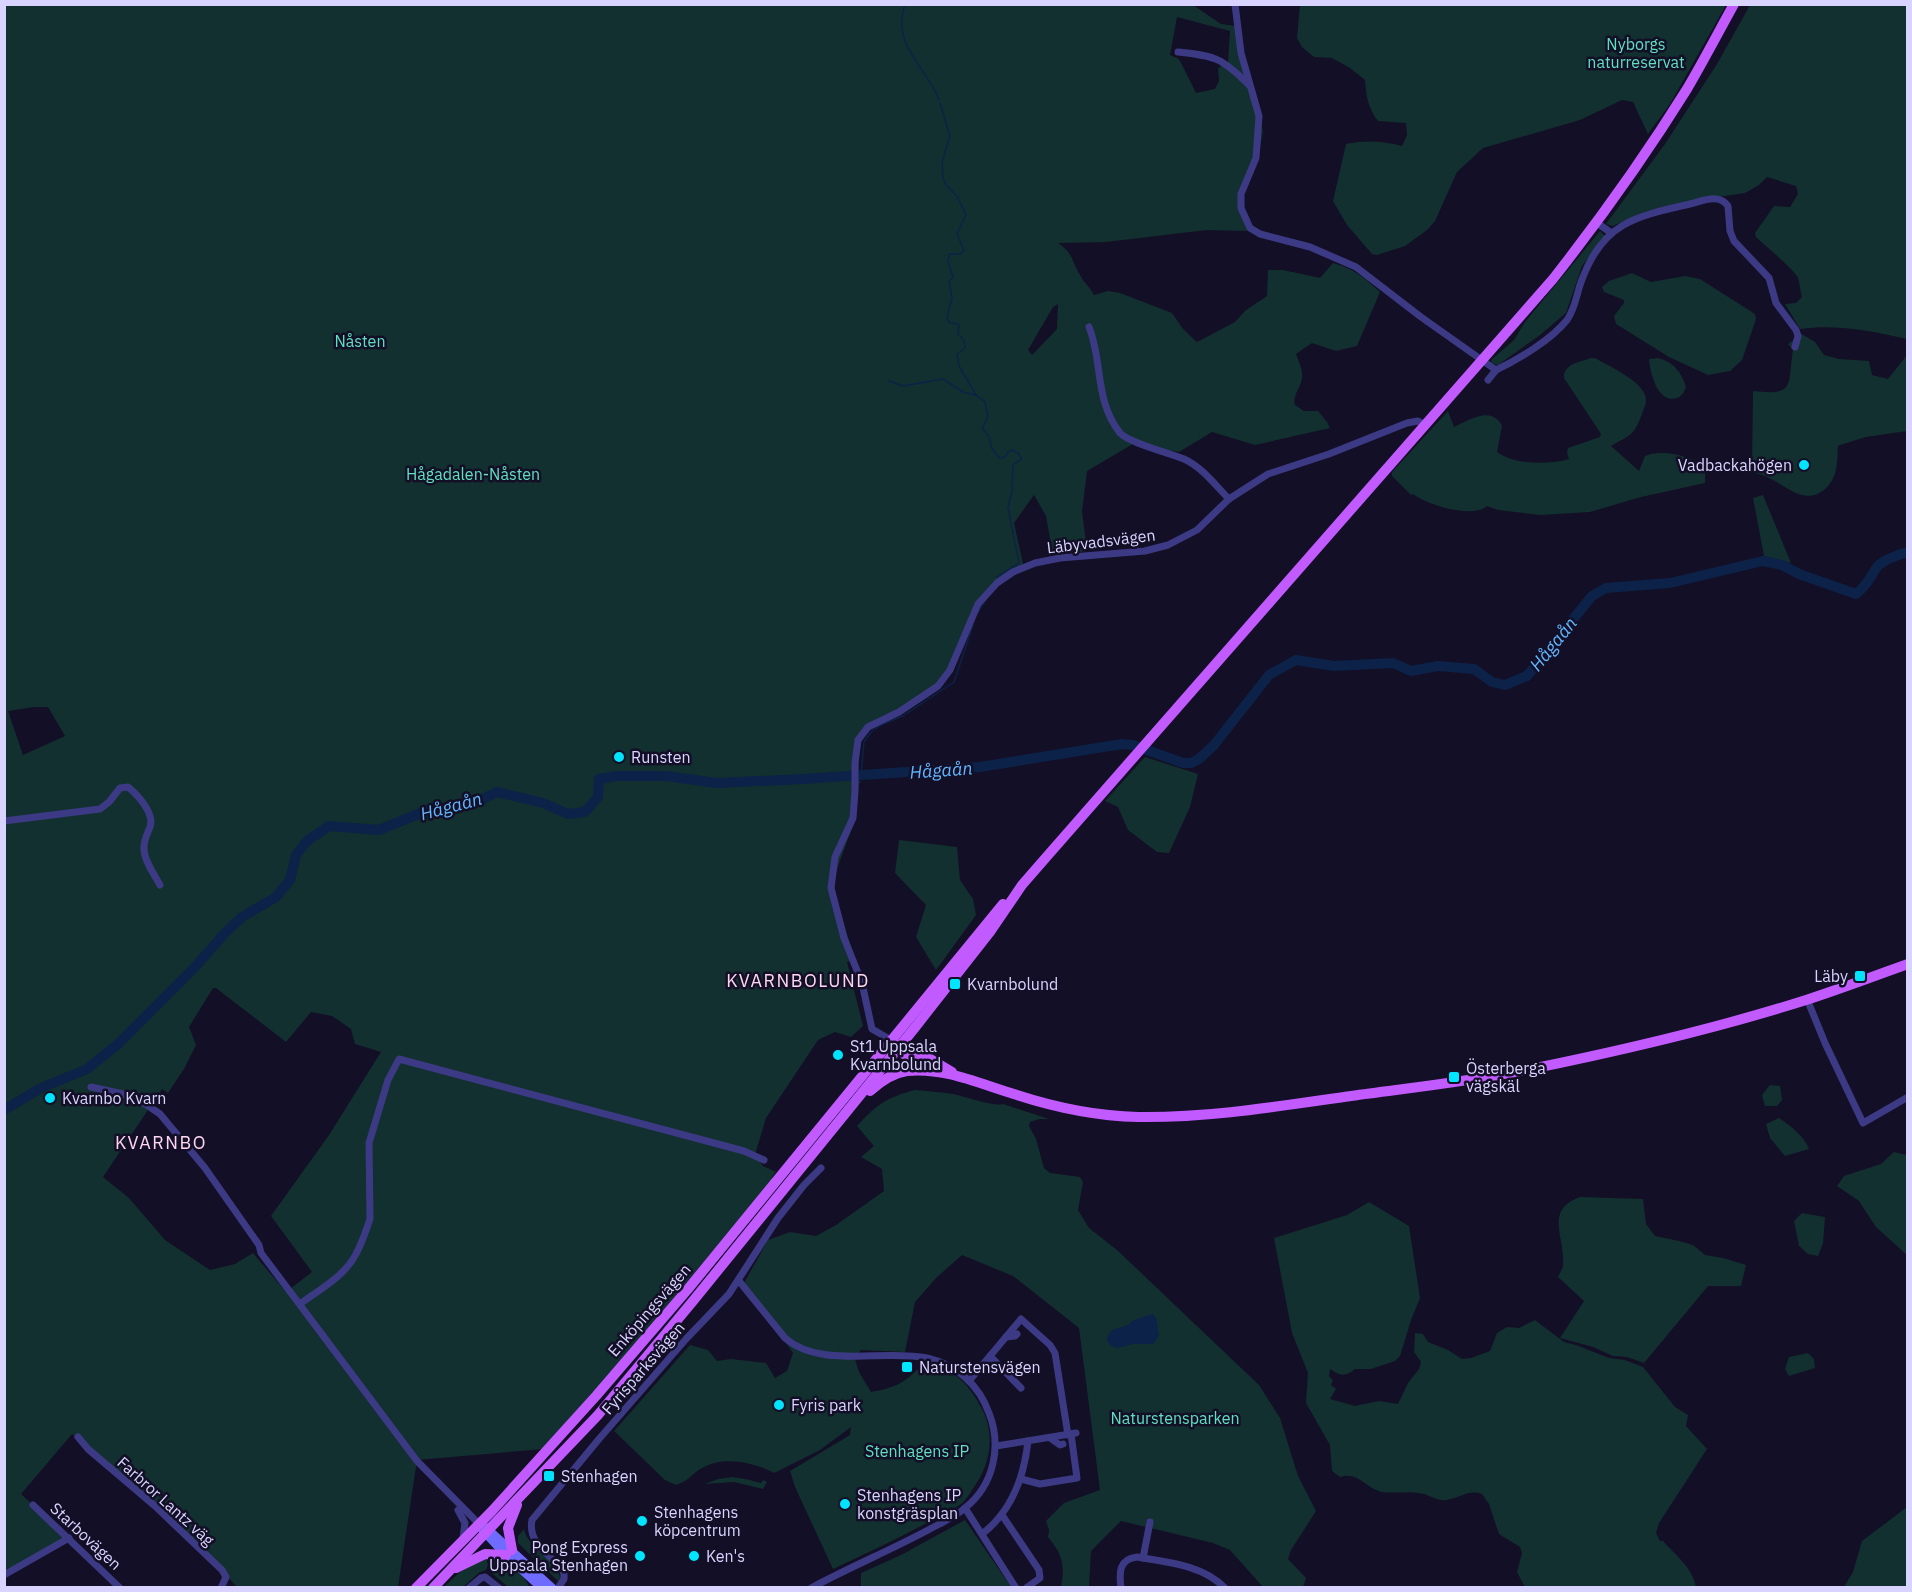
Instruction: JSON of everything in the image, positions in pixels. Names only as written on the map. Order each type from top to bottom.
[{"type":"main road","points":[[895,1043],[983,926],[1022,885],[1553,279],[1597,223],[1687,88],[1734,4]]},
{"type":"main road","points":[[895,1043],[913,1030],[990,932],[1022,885]]},
{"type":"main road","points":[[848,1111],[875,1086],[890,1077],[909,1071],[935,1072],[960,1077],[1019,1096],[1071,1108],[1134,1117],[1182,1117],[1236,1112],[1439,1084],[1524,1071],[1659,1040],[1807,999],[1908,964]]},
{"type":"main road","points":[[913,1030],[913,1041],[917,1051]]},
{"type":"main road","points":[[895,1043],[917,1051],[960,1077]]},
{"type":"main road","points":[[895,1043],[906,1056],[935,1072]]},
{"type":"main road","name":"Enköpingsvägen","points":[[416,1587],[462,1541],[484,1529],[523,1495],[598,1415],[848,1111],[895,1043]]},
{"type":"main road","name":"Enköpingsvägen","points":[[434,1587],[895,1043]]},
{"type":"main road","points":[[448,1573],[485,1554],[509,1552],[509,1524],[523,1495]]},
{"type":"street","points":[[1235,4],[1241,54],[1259,116],[1256,158],[1241,194],[1241,208],[1250,228],[1260,234],[1330,255],[1356,267],[1496,370]]},
{"type":"street","points":[[1178,52],[1217,58],[1226,63],[1250,87]]},
{"type":"street","points":[[1488,380],[1496,370],[1526,352],[1566,320],[1584,273],[1610,232],[1633,220],[1663,210],[1711,199],[1725,202],[1728,206],[1730,231],[1734,241],[1769,278],[1776,303],[1797,332],[1795,347]]},
{"type":"street","points":[[1597,223],[1610,232]]},
{"type":"street","points":[[1089,327],[1101,391],[1106,407],[1120,432],[1129,439],[1188,461],[1229,500]]},
{"type":"street","name":"Läbyvadsvägen","points":[[895,1043],[872,1029],[862,983],[844,938],[831,888],[836,857],[853,818],[858,740],[868,727],[899,712],[938,686],[950,670],[978,604],[1001,579],[1026,566],[1052,559],[1145,551],[1168,545],[1197,530],[1229,500],[1253,483],[1279,469],[1329,454],[1407,423],[1418,421],[1425,426]]},
{"type":"street","points":[[4,820],[92,811],[105,806],[120,788],[128,787],[152,818],[144,849],[160,885]]},
{"type":"street","points":[[1807,999],[1825,1044],[1863,1123],[1908,1097]]},
{"type":"street","points":[[300,1304],[344,1271],[356,1256],[370,1219],[369,1143],[388,1080],[399,1059],[744,1151],[764,1160]]},
{"type":"street","points":[[91,1087],[123,1094],[160,1114],[205,1168],[259,1245],[261,1253],[417,1461],[484,1529],[552,1587]]},
{"type":"street","name":"Fyrisparksvägen","points":[[558,1587],[564,1579],[564,1573],[533,1538],[532,1520],[599,1439],[739,1281],[778,1218],[804,1185],[821,1168]]},
{"type":"street","points":[[739,1281],[785,1338],[800,1347],[828,1355],[905,1355],[929,1358],[952,1367],[969,1381],[984,1401],[993,1423],[996,1446],[991,1472],[985,1485],[965,1508],[896,1547],[811,1587]]},
{"type":"street","points":[[969,1381],[1021,1319],[1053,1348],[1072,1434],[1077,1478],[1040,1484],[1022,1479]]},
{"type":"street","points":[[1006,1337],[1017,1334]]},
{"type":"street","points":[[990,1356],[1021,1388]]},
{"type":"street","points":[[996,1446],[1072,1434]]},
{"type":"street","name":"Farbror Lantz väg","points":[[78,1437],[88,1449],[148,1500],[222,1570],[226,1577],[221,1587]]},
{"type":"street","points":[[1050,1438],[1059,1445],[1063,1444]]},
{"type":"street","points":[[982,1534],[1002,1515],[1022,1479],[1028,1441]]},
{"type":"street","points":[[448,1495],[464,1517],[465,1528],[462,1541]]},
{"type":"street","name":"Starbovägen","points":[[33,1505],[120,1587]]},
{"type":"street","points":[[965,1508],[1016,1587]]},
{"type":"street","points":[[1002,1515],[1039,1569],[1040,1578],[1026,1587]]},
{"type":"street","points":[[1143,1558],[1150,1522]]},
{"type":"street","points":[[4,1575],[69,1538]]},
{"type":"street","points":[[509,1552],[532,1583],[542,1587]]},
{"type":"street","points":[[1121,1587],[1119,1571],[1124,1561],[1129,1558],[1143,1558],[1197,1569],[1225,1587]]},
{"type":"street","points":[[469,1587],[485,1577],[499,1587]]},
{"type":"green space","name":"Nyborgs naturreservat","points":[[1300,4],[1726,5],[1670,104],[1648,134],[1633,102],[1622,100],[1580,120],[1483,148],[1457,172],[1435,221],[1427,230],[1405,246],[1377,255],[1372,254],[1347,225],[1333,201],[1346,144],[1374,142],[1402,146],[1407,135],[1406,123],[1378,121],[1368,102],[1365,80],[1332,58],[1314,57],[1302,47],[1297,38]]},
{"type":"green space","name":"Hågadalen-Nåsten","points":[[4,5],[1193,5],[1221,24],[1236,26],[1242,61],[1263,131],[1258,159],[1243,194],[1247,231],[1207,230],[1106,242],[1058,243],[1070,254],[1094,295],[1108,291],[1120,293],[1172,313],[1183,329],[1197,342],[1235,322],[1246,310],[1267,296],[1268,270],[1283,270],[1320,278],[1333,263],[1358,274],[1380,292],[1357,346],[1336,351],[1312,343],[1296,354],[1302,375],[1295,405],[1304,411],[1318,411],[1330,428],[1255,445],[1212,432],[1179,452],[1133,444],[1087,471],[1082,511],[1087,551],[1053,555],[1046,516],[1034,495],[1014,523],[1024,568],[1004,578],[982,600],[946,678],[871,728],[858,742],[859,781],[862,782],[859,783],[856,817],[834,877],[835,896],[855,959],[847,962],[863,1026],[851,1037],[835,1032],[818,1040],[766,1118],[755,1155],[763,1166],[776,1172],[773,1179],[594,1393],[543,1449],[417,1460],[398,1587],[237,1587],[190,1537],[123,1476],[72,1434],[21,1494],[69,1538],[5,1575]],"holes":[[[1177,17],[1230,31],[1228,62],[1218,68],[1219,81],[1215,89],[1196,93],[1179,59],[1170,55]],[[1058,304],[1057,329],[1032,355],[1028,350],[1053,307]],[[48,707],[65,736],[23,755],[8,711]],[[213,988],[216,988],[286,1042],[311,1012],[332,1016],[351,1029],[355,1044],[381,1052],[329,1135],[271,1216],[312,1272],[286,1292],[253,1253],[235,1264],[210,1270],[165,1240],[129,1198],[103,1177],[162,1089],[168,1093],[184,1069],[196,1045],[189,1027]]]},
{"type":"green space","points":[[1750,5],[1907,5],[1907,339],[1840,328],[1800,329],[1785,304],[1796,303],[1802,297],[1798,278],[1756,237],[1755,233],[1774,206],[1790,207],[1798,194],[1796,186],[1767,177],[1745,193],[1679,203],[1644,212],[1613,226],[1606,224],[1665,144],[1717,64]]},
{"type":"green space","points":[[1600,231],[1605,236],[1582,266],[1566,313],[1498,365],[1492,363],[1491,360],[1514,340],[1525,322]]},
{"type":"green space","points":[[1632,273],[1651,282],[1685,276],[1700,279],[1755,314],[1756,319],[1742,360],[1730,371],[1708,375],[1669,357],[1616,324],[1614,316],[1624,300],[1604,292],[1602,287],[1609,281]]},
{"type":"green space","points":[[1798,332],[1815,342],[1824,355],[1839,359],[1869,361],[1872,375],[1888,379],[1907,355],[1907,431],[1866,437],[1838,446],[1836,470],[1832,481],[1824,490],[1815,495],[1805,496],[1769,478],[1750,473],[1753,391],[1777,392],[1787,386],[1793,350],[1788,344],[1795,339]]},
{"type":"green space","points":[[1595,358],[1626,376],[1645,394],[1646,404],[1634,431],[1611,446],[1639,471],[1645,456],[1652,454],[1669,453],[1687,458],[1705,469],[1705,483],[1641,497],[1590,512],[1540,515],[1498,510],[1487,506],[1472,511],[1450,509],[1411,495],[1392,476],[1392,472],[1448,411],[1454,427],[1486,415],[1498,420],[1502,426],[1497,452],[1504,456],[1532,463],[1569,459],[1568,448],[1600,437],[1601,434],[1564,378],[1564,373],[1569,367]]},
{"type":"green space","points":[[1658,358],[1673,365],[1682,377],[1686,387],[1679,397],[1670,399],[1664,396],[1656,386],[1649,359]]},
{"type":"green space","points":[[1763,495],[1791,563],[1764,556],[1753,498]]},
{"type":"green space","points":[[1145,757],[1198,774],[1190,807],[1169,853],[1157,852],[1128,830],[1118,807],[1105,801]]},
{"type":"green space","points":[[899,840],[957,847],[960,880],[973,899],[976,915],[936,970],[916,937],[926,905],[895,873]]},
{"type":"green space","points":[[1770,1085],[1780,1086],[1782,1100],[1777,1106],[1765,1106],[1762,1095]]},
{"type":"green space","points":[[915,1090],[953,1094],[986,1103],[1003,1104],[1049,1119],[1030,1122],[1029,1126],[1036,1139],[1044,1168],[1050,1173],[1080,1177],[1083,1182],[1078,1210],[1089,1228],[1117,1250],[1259,1385],[1280,1418],[1298,1476],[1316,1511],[1291,1550],[1288,1559],[1306,1578],[1303,1587],[1263,1587],[1230,1550],[1213,1543],[1121,1521],[1091,1551],[1089,1587],[1061,1587],[1063,1571],[1061,1560],[1048,1537],[1049,1530],[1046,1521],[1064,1503],[1100,1490],[1079,1328],[1013,1276],[962,1255],[936,1278],[915,1302],[905,1352],[861,1350],[855,1359],[859,1372],[871,1392],[900,1383],[923,1364],[952,1373],[977,1399],[989,1430],[987,1461],[978,1481],[965,1500],[951,1511],[896,1539],[833,1569],[795,1487],[790,1471],[850,1435],[851,1427],[820,1450],[774,1473],[748,1463],[721,1462],[704,1467],[676,1485],[665,1480],[614,1431],[690,1345],[708,1350],[717,1361],[731,1359],[766,1363],[775,1378],[787,1371],[793,1353],[744,1283],[768,1240],[790,1232],[816,1236],[836,1225],[884,1191],[882,1169],[861,1157],[874,1146],[857,1126],[870,1112],[883,1103]]},
{"type":"green space","points":[[1779,1118],[1800,1135],[1809,1149],[1785,1156],[1770,1138],[1766,1124]]},
{"type":"green space","points":[[1894,1152],[1907,1155],[1907,1255],[1876,1227],[1859,1201],[1837,1186],[1844,1176],[1881,1164]]},
{"type":"green space","points":[[1580,1197],[1643,1199],[1646,1224],[1655,1236],[1693,1245],[1705,1255],[1746,1265],[1741,1286],[1708,1286],[1644,1363],[1627,1357],[1613,1356],[1593,1347],[1560,1338],[1584,1301],[1558,1277],[1563,1264],[1559,1217],[1562,1209]]},
{"type":"green space","points":[[1369,1202],[1409,1226],[1420,1298],[1400,1356],[1395,1361],[1371,1369],[1355,1369],[1346,1374],[1330,1369],[1329,1376],[1333,1380],[1331,1385],[1336,1389],[1330,1399],[1355,1406],[1379,1401],[1398,1404],[1421,1362],[1414,1352],[1415,1333],[1423,1334],[1428,1342],[1462,1359],[1490,1351],[1497,1333],[1507,1327],[1519,1328],[1535,1320],[1564,1342],[1643,1367],[1675,1407],[1688,1415],[1686,1426],[1707,1449],[1659,1523],[1656,1533],[1660,1541],[1663,1541],[1691,1573],[1696,1587],[1525,1587],[1517,1572],[1522,1553],[1520,1547],[1499,1534],[1489,1504],[1482,1494],[1467,1493],[1443,1500],[1419,1493],[1382,1492],[1357,1478],[1340,1477],[1332,1471],[1330,1445],[1306,1403],[1308,1373],[1292,1333],[1274,1238],[1347,1215]]},
{"type":"green space","points":[[1802,1213],[1825,1217],[1823,1243],[1818,1256],[1808,1254],[1799,1246],[1794,1221]]},
{"type":"green space","points":[[1808,1353],[1814,1359],[1815,1368],[1789,1376],[1785,1369],[1789,1357]]},
{"type":"green space","points":[[732,1477],[761,1483],[763,1480],[767,1482],[763,1489],[734,1482],[705,1484]]},
{"type":"green space","points":[[1907,1507],[1907,1587],[1844,1587],[1853,1572],[1862,1541]]},
{"type":"green space","points":[[965,1520],[1011,1587],[861,1587],[861,1573],[901,1555]]},
{"type":"green space","points":[[524,1529],[531,1543],[558,1571],[560,1578],[558,1581],[518,1543],[518,1536]]},
{"type":"green space","points":[[486,1557],[488,1565],[486,1570],[480,1572],[463,1587],[443,1588],[466,1566]]},
{"type":"green space","points":[[491,1558],[503,1560],[514,1567],[529,1587],[508,1587],[492,1573]]},
{"type":"water","points":[[1152,1314],[1156,1317],[1159,1336],[1153,1344],[1134,1344],[1117,1348],[1111,1346],[1107,1341],[1112,1330]]},
{"type":"waterway","points":[[905,4],[902,19],[906,44],[939,100]]},
{"type":"waterway","points":[[940,103],[950,136],[942,162],[943,178],[946,185],[957,196],[966,215],[957,234],[964,250],[961,254],[950,254],[948,261],[953,278],[949,281],[952,298],[947,317],[949,323],[959,325],[958,334],[964,340],[965,348],[957,354],[959,366],[976,395],[985,402],[988,417],[982,428],[990,438],[991,447],[999,458],[1005,457],[1013,450],[1022,459],[1013,465],[1012,491],[1008,508],[1019,563],[997,577]]},
{"type":"waterway","points":[[889,381],[903,386],[943,379],[963,392],[976,395]]},
{"type":"waterway","name":"Hågaån","points":[[4,1110],[41,1088],[87,1069],[118,1044],[242,917],[276,897],[290,880],[296,855],[307,841],[329,826],[379,830],[431,809],[473,804],[497,792],[543,803],[568,814],[585,812],[598,797],[599,779],[617,776],[666,776],[717,783],[803,779],[980,767],[1122,744],[1133,745],[1183,763],[1191,763],[1214,745],[1269,675],[1296,660],[1334,666],[1393,663],[1411,671],[1438,666],[1474,669],[1492,682],[1505,685],[1527,676],[1592,596],[1606,588],[1670,583],[1763,561],[1782,565],[1799,574],[1856,594],[1880,564],[1908,552]]},
{"type":"waterway","points":[[978,612],[987,598]]},
{"type":"waterway","points":[[861,774],[864,742],[871,732],[903,716],[954,682],[973,625]]},
{"type":"place","name":"Vadbackahögen","points":[[1804,465]]},
{"type":"place","name":"Runsten","points":[[619,757]]},
{"type":"place","name":"Läby","points":[[1860,976]]},
{"type":"place","name":"Kvarnbolund","points":[[955,984]]},
{"type":"place","name":"St1 Uppsala Kvarnbolund","points":[[838,1055]]},
{"type":"place","name":"Österberga vägskäl","points":[[1454,1077]]},
{"type":"place","name":"Kvarnbo Kvarn","points":[[50,1098]]},
{"type":"place","name":"Naturstensvägen","points":[[907,1367]]},
{"type":"place","name":"Fyris park","points":[[779,1405]]},
{"type":"place","name":"Stenhagen","points":[[549,1476]]},
{"type":"place","name":"Stenhagens IP konstgräsplan","points":[[845,1504]]},
{"type":"place","name":"Stenhagens köpcentrum","points":[[642,1521]]},
{"type":"place","name":"Pong Express Uppsala Stenhagen","points":[[640,1556]]},
{"type":"place","name":"Ken's","points":[[694,1556]]},
{"type":"district","name":"KVARNBOLUND","points":[[798,980]]},
{"type":"district","name":"KVARNBO","points":[[161,1142]]},
{"type":"park label","name":"Nåsten","points":[[360,341]]},
{"type":"park label","name":"Naturstensparken","points":[[1175,1418]]},
{"type":"park label","name":"Stenhagens IP","points":[[917,1451]]}]
